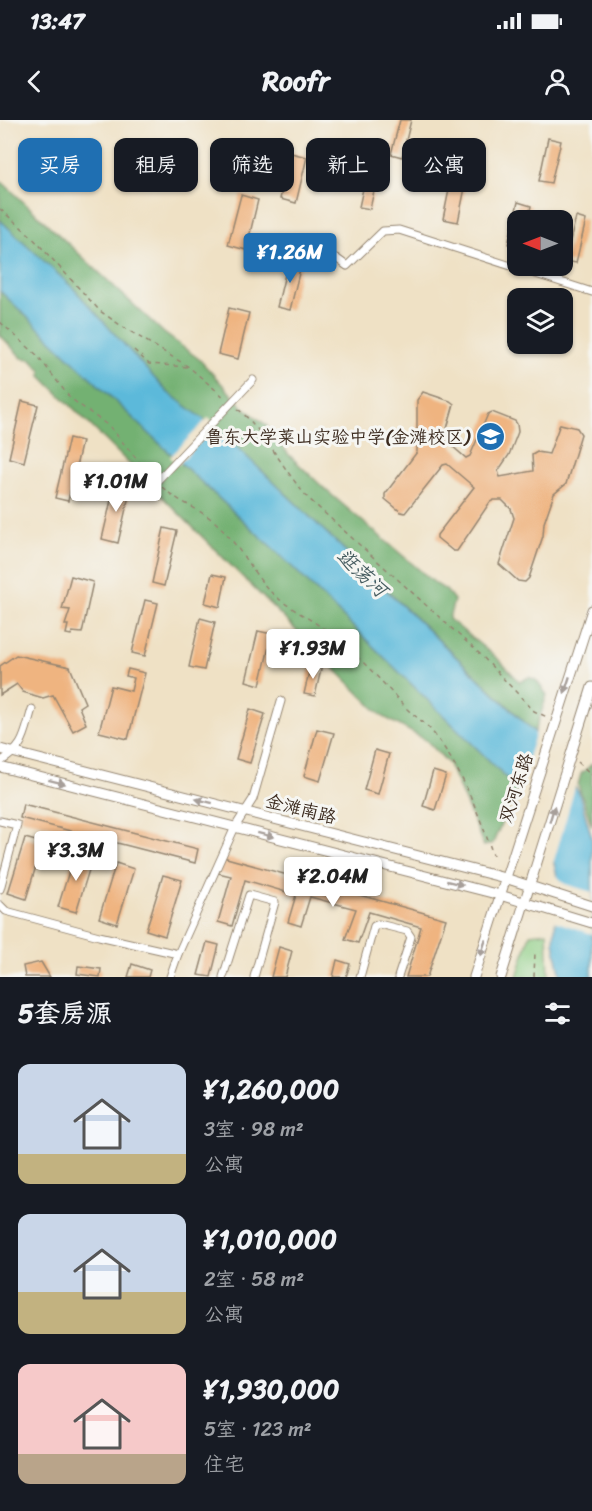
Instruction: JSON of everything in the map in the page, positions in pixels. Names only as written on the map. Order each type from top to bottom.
[{"type":"street","points":[[336,258],[347,266],[383,231],[399,230],[592,292]]},
{"type":"street","points":[[156,482],[253,380]]},
{"type":"street","name":"双河东路","points":[[474,977],[592,610]]},
{"type":"street","points":[[501,977],[534,869],[573,761],[592,687]]},
{"type":"street","points":[[170,977],[178,954],[235,827],[253,799],[281,700]]},
{"type":"street","points":[[0,762],[15,753],[22,741],[33,709]]},
{"type":"street","name":"金滩南路","points":[[0,749],[505,878],[592,906]]},
{"type":"street","name":"金滩南路","points":[[0,767],[500,895],[592,923]]},
{"type":"street","points":[[0,821],[17,825],[0,889]]},
{"type":"street","points":[[223,977],[249,895],[275,902],[254,977]]},
{"type":"street","points":[[0,905],[6,911],[178,954]]},
{"type":"street","points":[[360,977],[374,926],[379,924],[407,931],[411,937],[398,977]]},
{"type":"path","points":[[0,209],[29,234],[100,311],[189,367],[230,402]]},
{"type":"path","points":[[0,322],[37,355],[70,398],[110,427],[156,482],[172,497],[196,507],[216,523],[272,593],[328,632],[377,675],[407,709],[429,728],[452,760],[471,795],[493,855]]},
{"type":"path","points":[[134,350],[149,364],[189,367]]},
{"type":"path","points":[[238,409],[258,430],[308,498],[481,655],[534,711],[551,719]]},
{"type":"path","points":[[573,761],[592,775]]},
{"type":"path","points":[[534,977],[535,952]]},
{"type":"green space","points":[[0,180],[164,333],[199,359],[242,406],[266,425],[289,455],[327,491],[446,590],[454,600],[449,619],[499,660],[520,682],[529,677],[536,680],[547,695],[535,732],[221,432],[167,392],[73,288],[0,220]]},
{"type":"green space","points":[[0,291],[276,551],[504,775],[516,790],[493,843],[484,846],[449,764],[426,740],[382,716],[41,376],[41,370],[31,359],[22,358],[0,335]]},
{"type":"green space","points":[[592,764],[592,826],[578,785],[581,774]]},
{"type":"green space","points":[[547,932],[549,977],[517,977],[530,934]]},
{"type":"water","name":"逛荡河","points":[[0,220],[73,288],[167,392],[221,432],[547,744],[579,793],[592,838],[592,977],[561,977],[554,942],[558,882],[548,837],[538,817],[504,775],[276,551],[0,291]]},
{"type":"pier","points":[[208,418],[216,424],[178,465],[170,457]]},
{"type":"pier","points":[[537,729],[553,747],[576,784],[553,864],[556,875],[553,873],[545,838],[535,819],[516,795]]},
{"type":"pier","points":[[556,875],[565,884],[592,892],[592,934],[554,921]]},
{"type":"building","points":[[400,120],[411,120],[407,138],[402,138],[402,157],[391,154]]},
{"type":"building","points":[[548,138],[561,141],[551,183],[539,181]]},
{"type":"building","points":[[294,154],[306,157],[296,203],[280,199],[282,192],[294,192]]},
{"type":"building","points":[[362,192],[374,192],[370,209],[359,207]]},
{"type":"building","points":[[449,192],[464,192],[458,222],[443,219]]},
{"type":"building","points":[[241,195],[258,200],[246,250],[228,245]]},
{"type":"building","points":[[518,202],[531,206],[530,210],[516,210]]},
{"type":"building","points":[[576,217],[586,220],[576,263],[573,262],[573,229]]},
{"type":"building","points":[[289,258],[302,261],[290,310],[277,307]]},
{"type":"building","points":[[229,308],[249,313],[238,359],[218,354]]},
{"type":"building","points":[[423,392],[454,404],[444,439],[466,458],[470,456],[488,414],[492,412],[515,421],[518,432],[509,455],[498,471],[500,477],[533,471],[532,455],[537,452],[549,454],[560,424],[577,428],[581,434],[566,484],[554,494],[544,523],[543,536],[529,578],[525,582],[518,581],[499,564],[514,518],[511,509],[502,500],[490,502],[457,551],[453,551],[437,538],[474,487],[447,464],[443,465],[405,513],[385,499],[385,494],[417,452],[417,400]]},
{"type":"building","points":[[22,401],[38,405],[24,462],[9,458]]},
{"type":"building","points":[[69,438],[82,441],[68,501],[55,498]]},
{"type":"building","points":[[115,483],[131,487],[118,543],[102,539]]},
{"type":"building","points":[[164,528],[177,531],[164,586],[152,583]]},
{"type":"building","points":[[212,574],[226,577],[220,607],[205,603]]},
{"type":"building","points":[[71,576],[93,582],[82,633],[72,632],[71,635],[66,634],[68,625],[65,625],[70,610],[62,609]]},
{"type":"building","points":[[145,600],[158,603],[145,656],[132,653]]},
{"type":"building","points":[[200,618],[215,622],[204,670],[189,667]]},
{"type":"building","points":[[258,631],[272,634],[260,685],[246,681]]},
{"type":"building","points":[[16,655],[70,667],[85,703],[79,707],[86,724],[73,731],[53,695],[43,698],[23,692],[17,684],[0,695],[0,666]]},
{"type":"building","points":[[311,663],[322,665],[315,696],[304,694]]},
{"type":"building","points":[[128,669],[145,673],[128,739],[99,732],[111,686],[131,691],[134,678],[126,676]]},
{"type":"building","points":[[250,709],[265,714],[250,763],[236,759]]},
{"type":"building","points":[[317,729],[334,733],[320,781],[304,776]]},
{"type":"building","points":[[375,750],[389,754],[378,794],[364,790]]},
{"type":"building","points":[[433,771],[446,775],[435,810],[423,806]]},
{"type":"building","points":[[23,804],[198,849],[195,863],[20,818]]},
{"type":"building","points":[[25,838],[43,843],[26,899],[8,893]]},
{"type":"building","points":[[75,852],[93,857],[76,912],[58,907]]},
{"type":"building","points":[[223,857],[446,919],[427,977],[406,977],[421,927],[369,912],[358,943],[345,939],[356,909],[310,897],[301,926],[288,922],[296,895],[245,880],[232,926],[218,922],[231,876],[218,873]]},
{"type":"building","points":[[116,863],[134,869],[117,924],[99,918]]},
{"type":"building","points":[[163,875],[182,880],[165,936],[146,930]]},
{"type":"building","points":[[207,942],[219,945],[211,977],[198,975]]},
{"type":"building","points":[[279,947],[292,951],[285,977],[271,977]]},
{"type":"building","points":[[337,960],[350,964],[346,977],[333,977]]},
{"type":"building","points":[[41,962],[50,977],[25,977],[23,966]]},
{"type":"building","points":[[132,964],[150,970],[148,977],[128,977]]},
{"type":"building","points":[[78,966],[101,969],[100,977],[77,974]]},
{"type":"place","name":"鲁东大学莱山实验中学(金滩校区)","points":[[491,437]]}]
